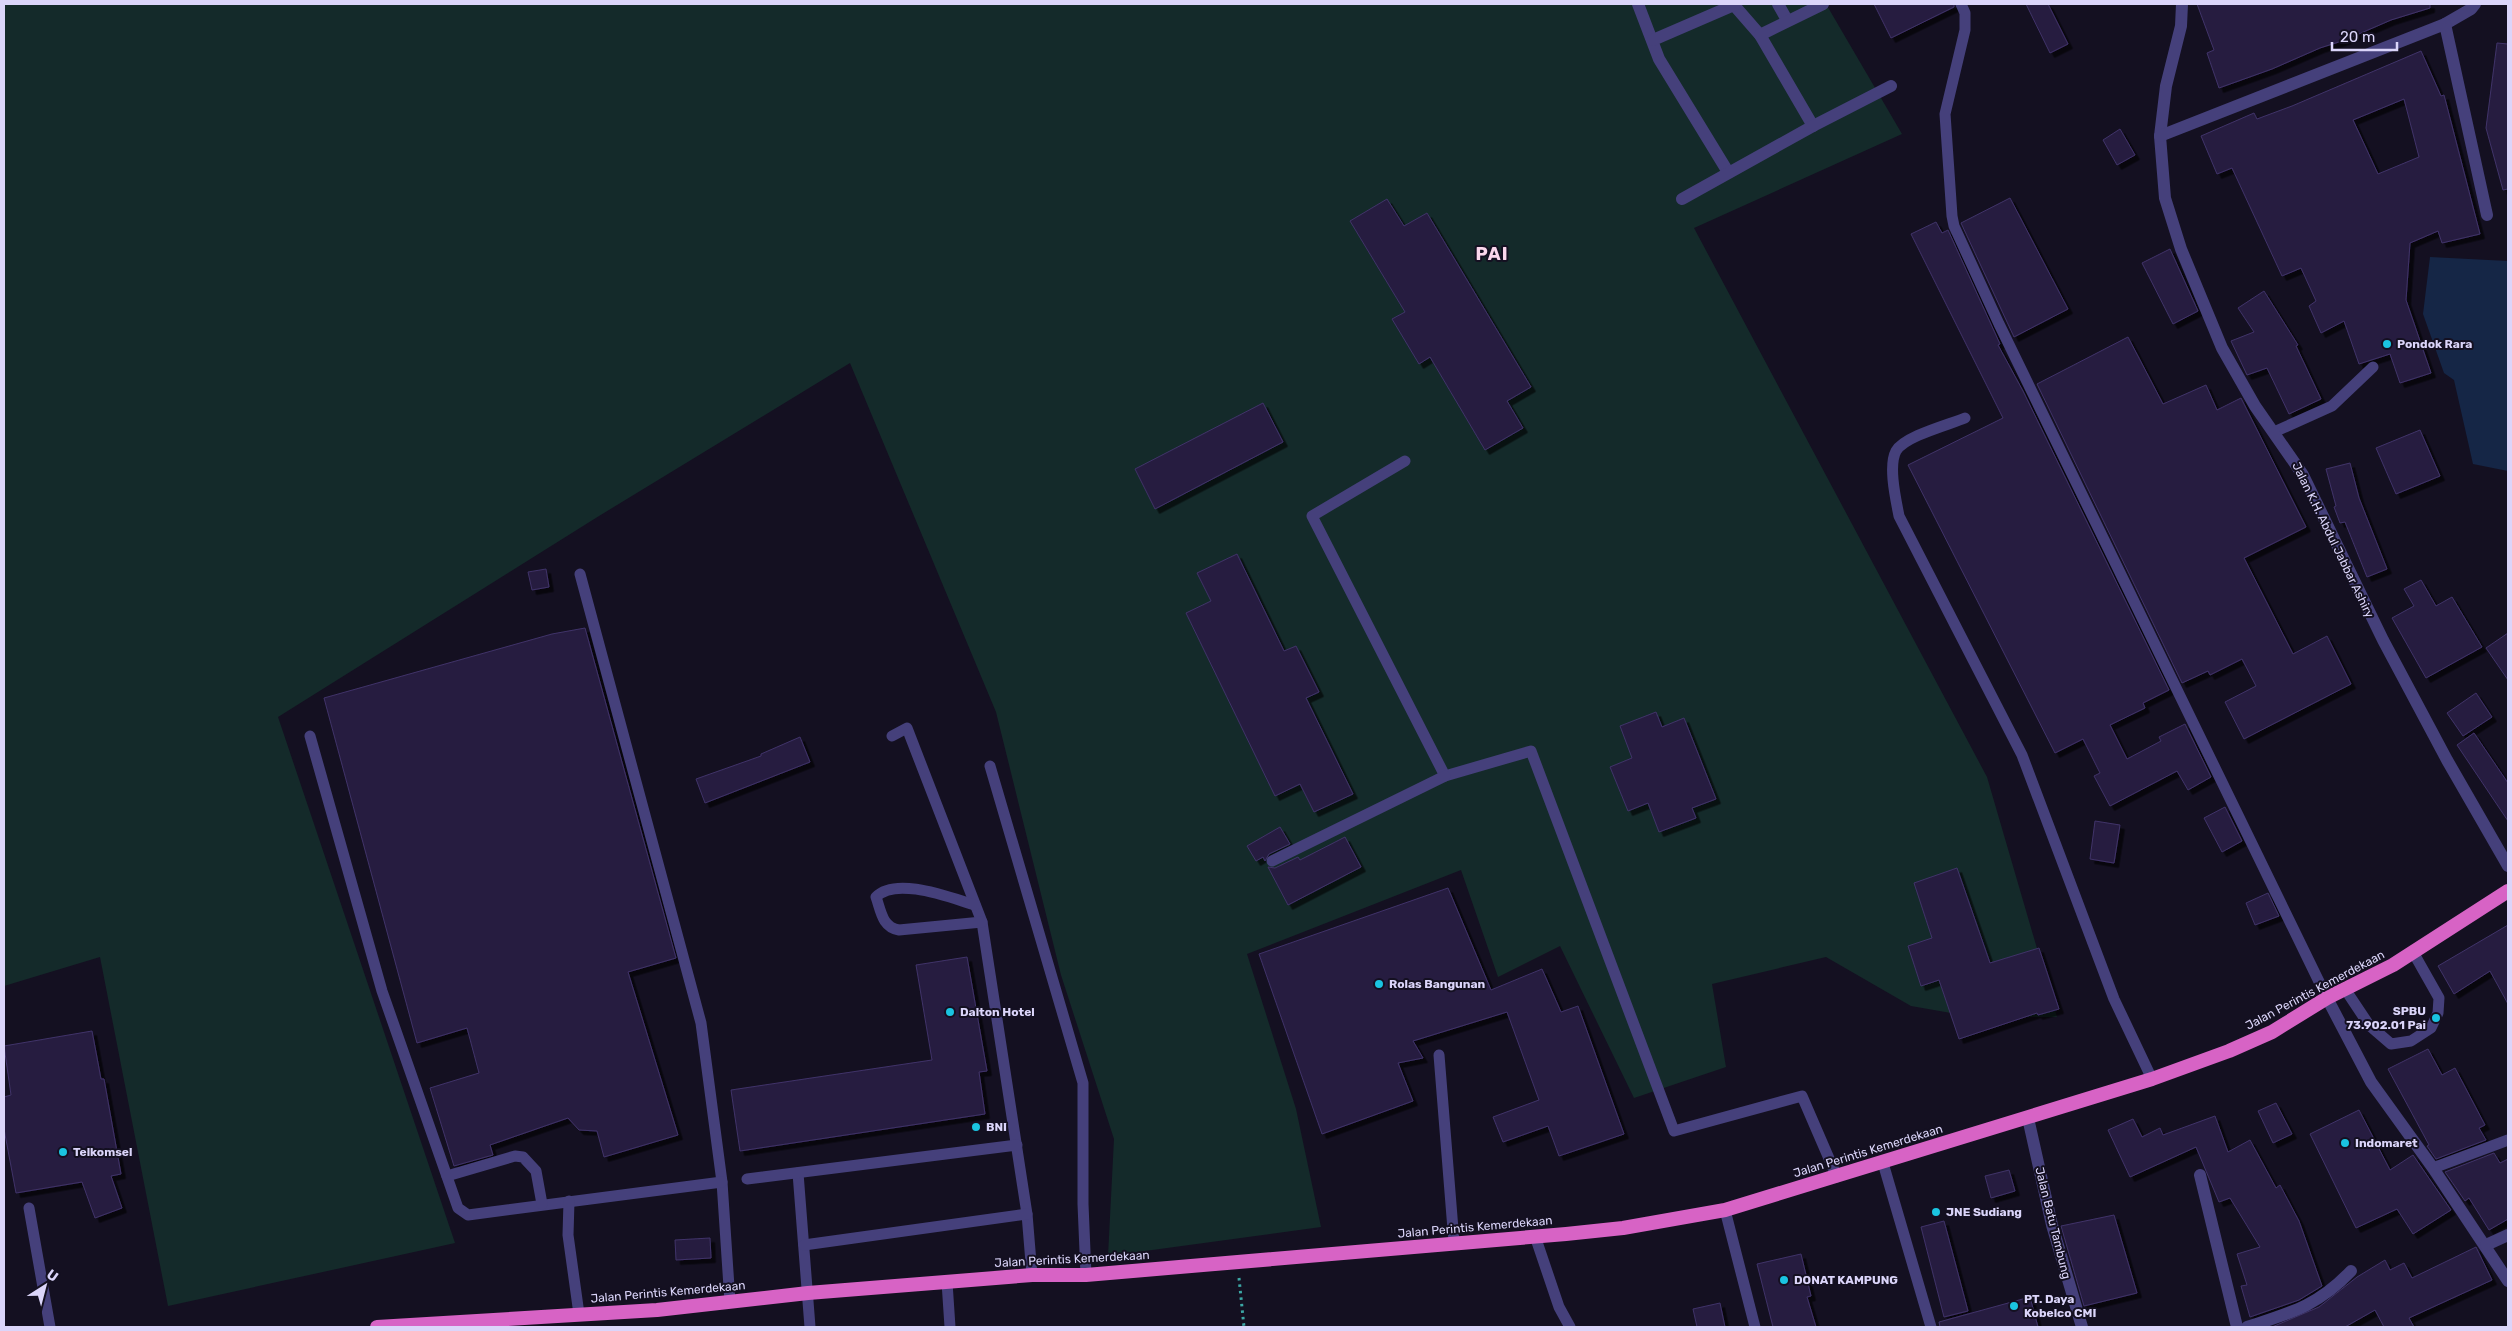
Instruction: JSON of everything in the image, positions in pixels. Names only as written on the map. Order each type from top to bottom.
[{"type":"highway","name":"Jalan Perintis Kemerdekaan","points":[[377,1327],[657,1310],[808,1293],[1032,1275],[1086,1276],[1622,1228],[1725,1210],[2152,1079],[2229,1051],[2272,1032],[2327,998],[2413,952],[2508,891]]},
{"type":"street","points":[[1638,4],[1659,59],[1728,172]]},
{"type":"street","points":[[1653,40],[1733,4],[1760,35],[1813,126]]},
{"type":"street","points":[[1778,4],[1787,20]]},
{"type":"street","points":[[1760,35],[1787,20],[1823,4]]},
{"type":"street","name":"Jalan K.H. Abdul Jabbar Ashiry","points":[[2182,4],[2181,26],[2166,86],[2160,136],[2164,190],[2180,250],[2222,348],[2255,406],[2303,475],[2388,649],[2447,760],[2508,866]]},
{"type":"street","points":[[2160,136],[2444,24],[2472,9],[2475,4]]},
{"type":"street","points":[[2444,24],[2487,215]]},
{"type":"street","points":[[1682,198],[1813,126],[1891,86]]},
{"type":"street","points":[[2327,998],[2370,1082],[2433,1168],[2486,1245],[2508,1281]]},
{"type":"street","name":"Jalan Batu Tambung","points":[[2028,1118],[2052,1225],[2082,1327]]},
{"type":"street","points":[[2200,1175],[2237,1327]]},
{"type":"street","points":[[2486,1245],[2508,1235]]},
{"type":"street","points":[[2247,1327],[2287,1314],[2321,1298],[2334,1289],[2351,1271]]},
{"type":"lane","points":[[1961,4],[1965,13],[1965,30],[1945,114],[1954,226],[1999,324],[2327,998]]},
{"type":"lane","points":[[2274,432],[2332,406],[2373,367]]},
{"type":"lane","points":[[1965,418],[1904,442],[1895,452],[1893,478],[1899,516],[2022,755],[2114,999],[2152,1079]]},
{"type":"lane","points":[[1405,461],[1312,516],[1445,776]]},
{"type":"lane","points":[[580,574],[701,1022],[722,1182],[724,1238],[730,1302]]},
{"type":"lane","points":[[892,736],[907,728],[982,922],[1027,1214],[1032,1275]]},
{"type":"lane","points":[[310,736],[382,991],[458,1208],[468,1215],[722,1182]]},
{"type":"lane","points":[[1272,861],[1445,776],[1531,751],[1674,1131],[1802,1096],[1837,1176]]},
{"type":"lane","points":[[990,766],[1083,1083],[1083,1204],[1086,1276]]},
{"type":"lane","points":[[975,905],[936,893],[895,886],[876,897],[886,924],[890,928],[898,930],[982,922]]},
{"type":"lane","points":[[2345,989],[2369,1025],[2391,1044],[2411,1040],[2431,1028],[2438,1014],[2439,1006],[2439,998],[2413,952]]},
{"type":"lane","points":[[1439,1054],[1454,1242]]},
{"type":"lane","points":[[2433,1168],[2508,1140]]},
{"type":"lane","points":[[747,1179],[1017,1145]]},
{"type":"lane","points":[[446,1176],[515,1156],[523,1157],[528,1159],[536,1171],[542,1204]]},
{"type":"lane","points":[[1883,1162],[1931,1327]]},
{"type":"lane","points":[[798,1173],[801,1232],[804,1245],[810,1327]]},
{"type":"lane","points":[[570,1201],[568,1235],[579,1314]]},
{"type":"lane","points":[[29,1208],[50,1327]]},
{"type":"lane","points":[[1725,1210],[1755,1327]]},
{"type":"lane","points":[[804,1245],[1027,1214]]},
{"type":"lane","points":[[1535,1236],[1559,1307],[1570,1327]]},
{"type":"lane","points":[[947,1282],[950,1327]]},
{"type":"path","points":[[1237,1262],[1244,1327]]},
{"type":"green space","points":[[4,4],[1826,4],[1902,134],[1694,228],[1987,777],[2057,1017],[1974,1017],[1911,1006],[1826,957],[1712,984],[1726,1067],[1634,1098],[1560,946],[1498,977],[1461,870],[1247,954],[1296,1109],[1321,1227],[1108,1256],[1114,1139],[1061,975],[996,712],[850,363],[599,516],[278,717],[455,1243],[168,1306],[100,957],[4,986]]},
{"type":"water","points":[[2430,257],[2508,261],[2508,471],[2473,464],[2454,380],[2444,373],[2423,314]]},
{"type":"building","points":[[1874,4],[1954,4],[1954,7],[1891,38]]},
{"type":"building","points":[[2026,4],[2048,4],[2068,44],[2050,53]]},
{"type":"building","points":[[2197,4],[2430,4],[2430,8],[2391,20],[2272,69],[2219,88],[2207,53],[2214,50]]},
{"type":"building","points":[[2497,43],[2508,44],[2508,189],[2503,190],[2486,128]]},
{"type":"building","points":[[2421,51],[2441,96],[2444,95],[2480,234],[2442,243],[2438,231],[2410,243],[2406,300],[2431,373],[2400,383],[2390,354],[2359,364],[2344,321],[2321,333],[2309,306],[2316,301],[2301,268],[2282,276],[2232,168],[2217,174],[2201,136],[2254,113],[2257,119]],"holes":[[[2404,99],[2419,157],[2378,174],[2353,120]]]},
{"type":"building","points":[[2120,129],[2135,155],[2117,165],[2103,140]]},
{"type":"building","points":[[2010,198],[2068,309],[2014,337],[1961,223]]},
{"type":"building","points":[[1387,199],[1404,226],[1427,213],[1531,387],[1507,401],[1523,428],[1485,450],[1430,357],[1419,364],[1392,319],[1405,312],[1350,221]]},
{"type":"building","points":[[1936,222],[1942,233],[1948,230],[2000,344],[1998,345],[2023,391],[2169,690],[2143,703],[2145,708],[2110,725],[2127,759],[2161,741],[2159,737],[2185,724],[2211,777],[2188,790],[2177,771],[2110,806],[2094,776],[2100,773],[2083,739],[2055,753],[1908,465],[2003,418],[1911,234]]},
{"type":"building","points":[[2170,249],[2198,311],[2173,324],[2142,263]]},
{"type":"building","points":[[2264,291],[2298,345],[2296,346],[2321,399],[2289,414],[2267,368],[2247,375],[2231,341],[2254,332],[2238,308]]},
{"type":"building","points":[[2128,337],[2163,404],[2206,385],[2217,410],[2241,398],[2306,527],[2244,558],[2293,654],[2327,636],[2351,684],[2244,739],[2225,702],[2256,686],[2242,659],[2210,675],[2208,671],[2182,683],[2037,384]]},
{"type":"building","points":[[1263,403],[1283,442],[1155,509],[1135,469]]},
{"type":"building","points":[[2420,430],[2440,476],[2396,494],[2376,448]]},
{"type":"building","points":[[2350,463],[2359,498],[2387,569],[2367,577],[2345,522],[2340,523],[2334,507],[2336,506],[2326,469]]},
{"type":"building","points":[[1237,554],[1284,651],[1296,646],[1319,692],[1306,698],[1353,794],[1314,812],[1300,784],[1275,796],[1186,613],[1211,601],[1197,573]]},
{"type":"building","points":[[546,569],[549,587],[532,590],[528,572]]},
{"type":"building","points":[[2421,580],[2436,606],[2452,597],[2482,647],[2426,678],[2392,618],[2414,606],[2404,589]]},
{"type":"building","points":[[585,628],[676,958],[628,972],[678,1135],[604,1157],[597,1131],[579,1130],[568,1118],[490,1145],[493,1155],[454,1166],[430,1088],[479,1073],[467,1028],[417,1043],[324,698],[552,634]]},
{"type":"building","points":[[2508,633],[2508,680],[2486,648]]},
{"type":"building","points":[[2476,693],[2492,717],[2463,736],[2447,713]]},
{"type":"building","points":[[1656,712],[1662,727],[1684,718],[1716,799],[1692,808],[1696,818],[1659,832],[1648,803],[1628,811],[1610,767],[1632,758],[1620,726]]},
{"type":"building","points":[[2474,733],[2508,783],[2508,821],[2457,745]]},
{"type":"building","points":[[800,737],[810,762],[705,803],[696,779],[761,756],[761,754]]},
{"type":"building","points":[[2225,807],[2242,841],[2222,852],[2204,818]]},
{"type":"building","points":[[2095,821],[2120,825],[2114,863],[2090,859]]},
{"type":"building","points":[[1280,827],[1290,844],[1269,854],[1265,861],[1263,857],[1256,861],[1247,846]]},
{"type":"building","points":[[1345,837],[1361,867],[1288,905],[1268,867],[1275,868],[1298,857],[1300,860]]},
{"type":"building","points":[[1957,868],[1990,963],[2039,948],[2059,1009],[2038,1015],[2037,1013],[1959,1039],[1939,980],[1921,986],[1908,946],[1932,938],[1914,883]]},
{"type":"building","name":"Rolas Bangunan","points":[[1448,888],[1491,990],[1542,969],[1561,1012],[1578,1006],[1624,1134],[1559,1156],[1548,1126],[1503,1142],[1493,1117],[1539,1100],[1507,1012],[1413,1041],[1423,1058],[1398,1063],[1413,1101],[1322,1134],[1259,954]]},
{"type":"building","points":[[2268,893],[2279,916],[2255,925],[2246,903]]},
{"type":"building","points":[[2508,925],[2508,1004],[2490,971],[2454,994],[2438,966]]},
{"type":"building","name":"Dalton Hotel","points":[[967,957],[987,1071],[979,1072],[985,1114],[740,1151],[731,1090],[932,1060],[916,965]]},
{"type":"building","name":"Telkomsel","points":[[92,1031],[101,1079],[104,1079],[121,1174],[111,1176],[122,1208],[95,1218],[82,1182],[16,1193],[4,1129],[4,1097],[11,1095],[4,1046]]},
{"type":"building","points":[[2428,1049],[2442,1075],[2455,1068],[2485,1125],[2479,1128],[2486,1140],[2436,1159],[2427,1146],[2429,1145],[2388,1069]]},
{"type":"building","points":[[2276,1103],[2292,1134],[2273,1143],[2258,1111]]},
{"type":"building","points":[[2359,1110],[2390,1170],[2413,1155],[2451,1210],[2413,1234],[2397,1209],[2356,1228],[2310,1134]]},
{"type":"building","points":[[2215,1116],[2228,1152],[2250,1140],[2276,1188],[2280,1185],[2299,1221],[2322,1286],[2299,1300],[2250,1317],[2241,1286],[2247,1285],[2237,1254],[2260,1247],[2230,1198],[2219,1202],[2196,1147],[2130,1177],[2108,1130],[2133,1119],[2142,1137],[2160,1128],[2163,1135]]},
{"type":"building","points":[[2494,1153],[2500,1163],[2508,1159],[2508,1219],[2489,1230],[2469,1198],[2465,1201],[2445,1172]]},
{"type":"building","points":[[2009,1170],[2015,1191],[1991,1198],[1985,1176]]},
{"type":"building","points":[[2114,1215],[2137,1293],[2084,1306],[2061,1226]]},
{"type":"building","points":[[1944,1221],[1968,1311],[1944,1317],[1921,1227]]},
{"type":"building","points":[[710,1238],[711,1258],[676,1260],[675,1240]]},
{"type":"building","points":[[2476,1247],[2492,1280],[2409,1318],[2414,1327],[2384,1327],[2375,1310],[2345,1327],[2272,1327],[2319,1307],[2357,1277],[2385,1260],[2390,1270],[2404,1263],[2412,1278]]},
{"type":"building","name":"DONAT KAMPUNG","points":[[1801,1254],[1811,1296],[1807,1297],[1816,1327],[1773,1327],[1757,1264]]},
{"type":"building","name":"PT. Daya Kobelco CMI","points":[[2030,1297],[2038,1327],[1940,1327],[1939,1322]]},
{"type":"building","points":[[1720,1303],[1725,1327],[1697,1327],[1693,1309]]},
{"type":"place","name":"Pondok Rara","points":[[2387,344]]},
{"type":"place","name":"Rolas Bangunan","points":[[1379,984]]},
{"type":"place","name":"Dalton Hotel","points":[[950,1012]]},
{"type":"place","name":"SPBU 73.902.01 Pai","points":[[2436,1018]]},
{"type":"place","name":"BNI","points":[[976,1127]]},
{"type":"place","name":"Indomaret","points":[[2345,1143]]},
{"type":"place","name":"Telkomsel","points":[[63,1152]]},
{"type":"place","name":"JNE Sudiang","points":[[1936,1212]]},
{"type":"place","name":"DONAT KAMPUNG","points":[[1784,1280]]},
{"type":"place","name":"PT. Daya Kobelco CMI","points":[[2014,1306]]},
{"type":"district","name":"PAI","points":[[1492,254]]}]
